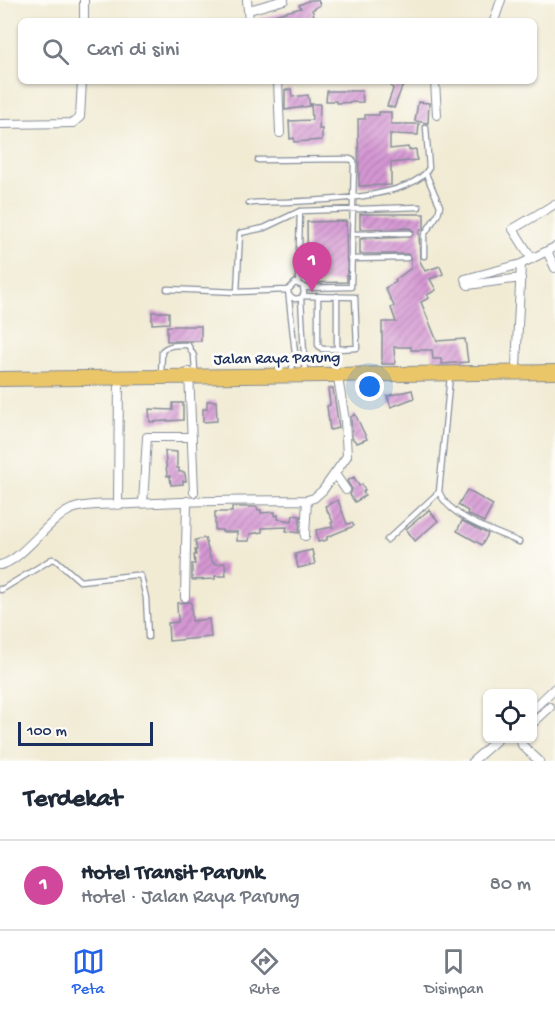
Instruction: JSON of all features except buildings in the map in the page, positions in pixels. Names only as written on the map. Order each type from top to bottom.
[{"type":"highway","name":"Jalan Raya Parung","points":[[337,373],[555,367]]},
{"type":"highway","name":"Jalan Raya Parung","points":[[0,372],[450,374],[555,372]]},
{"type":"highway","name":"Jalan Raya Parung","points":[[0,379],[119,378],[161,374]]},
{"type":"street","points":[[84,0],[84,18]]},
{"type":"street","points":[[247,0],[249,18]]},
{"type":"street","points":[[249,10],[284,0]]},
{"type":"street","points":[[495,18],[501,0]]},
{"type":"street","points":[[0,124],[73,123],[80,117],[82,84]]},
{"type":"street","points":[[279,84],[279,132]]},
{"type":"street","points":[[435,84],[437,115]]},
{"type":"street","points":[[532,259],[513,229],[555,204]]},
{"type":"street","points":[[521,278],[468,285],[465,279],[521,264],[551,249],[555,268]]},
{"type":"street","points":[[516,367],[521,264]]},
{"type":"street","points":[[191,373],[194,492]]},
{"type":"street","points":[[0,565],[16,557],[41,532],[72,510],[143,503],[314,498],[323,490],[347,456],[345,420],[337,373]]},
{"type":"street","points":[[118,505],[119,378]]},
{"type":"street","points":[[143,503],[147,437],[192,437]]},
{"type":"street","points":[[335,474],[346,490]]},
{"type":"street","points":[[305,536],[307,500]]},
{"type":"street","points":[[185,597],[187,501]]},
{"type":"street","points":[[537,706],[555,688]]},
{"type":"street","points":[[537,721],[553,710],[549,696]]},
{"type":"street","points":[[473,761],[493,743]]},
{"type":"street","points":[[521,743],[538,761]]},
{"type":"lane","points":[[249,203],[352,197],[395,190],[405,186],[426,174],[430,164],[426,127]]},
{"type":"lane","points":[[258,160],[352,160],[354,162],[350,288],[304,288],[298,283]]},
{"type":"lane","points":[[424,256],[424,235],[438,214],[440,206],[426,174]]},
{"type":"lane","points":[[237,292],[240,233],[264,228],[300,210],[419,207]]},
{"type":"lane","points":[[298,283],[300,210]]},
{"type":"lane","points":[[352,234],[410,233]]},
{"type":"lane","points":[[351,259],[407,258]]},
{"type":"lane","points":[[298,283],[292,285],[289,293],[298,373]]},
{"type":"lane","points":[[298,373],[304,288]]},
{"type":"lane","points":[[167,289],[289,293],[295,299],[318,296],[356,297],[358,344],[353,349],[322,349],[318,345],[318,296]]},
{"type":"lane","points":[[337,296],[337,349]]},
{"type":"lane","points":[[161,374],[162,351],[167,346],[174,345],[188,345],[192,349],[191,373]]},
{"type":"lane","points":[[450,374],[439,492],[442,500],[457,513],[519,542]]},
{"type":"lane","points":[[387,540],[439,492]]},
{"type":"lane","points":[[0,590],[52,559],[80,581],[141,576],[146,598],[148,637]]},
{"type":"place","name":"Hotel Transit Parunk","points":[[312,292]]}]
